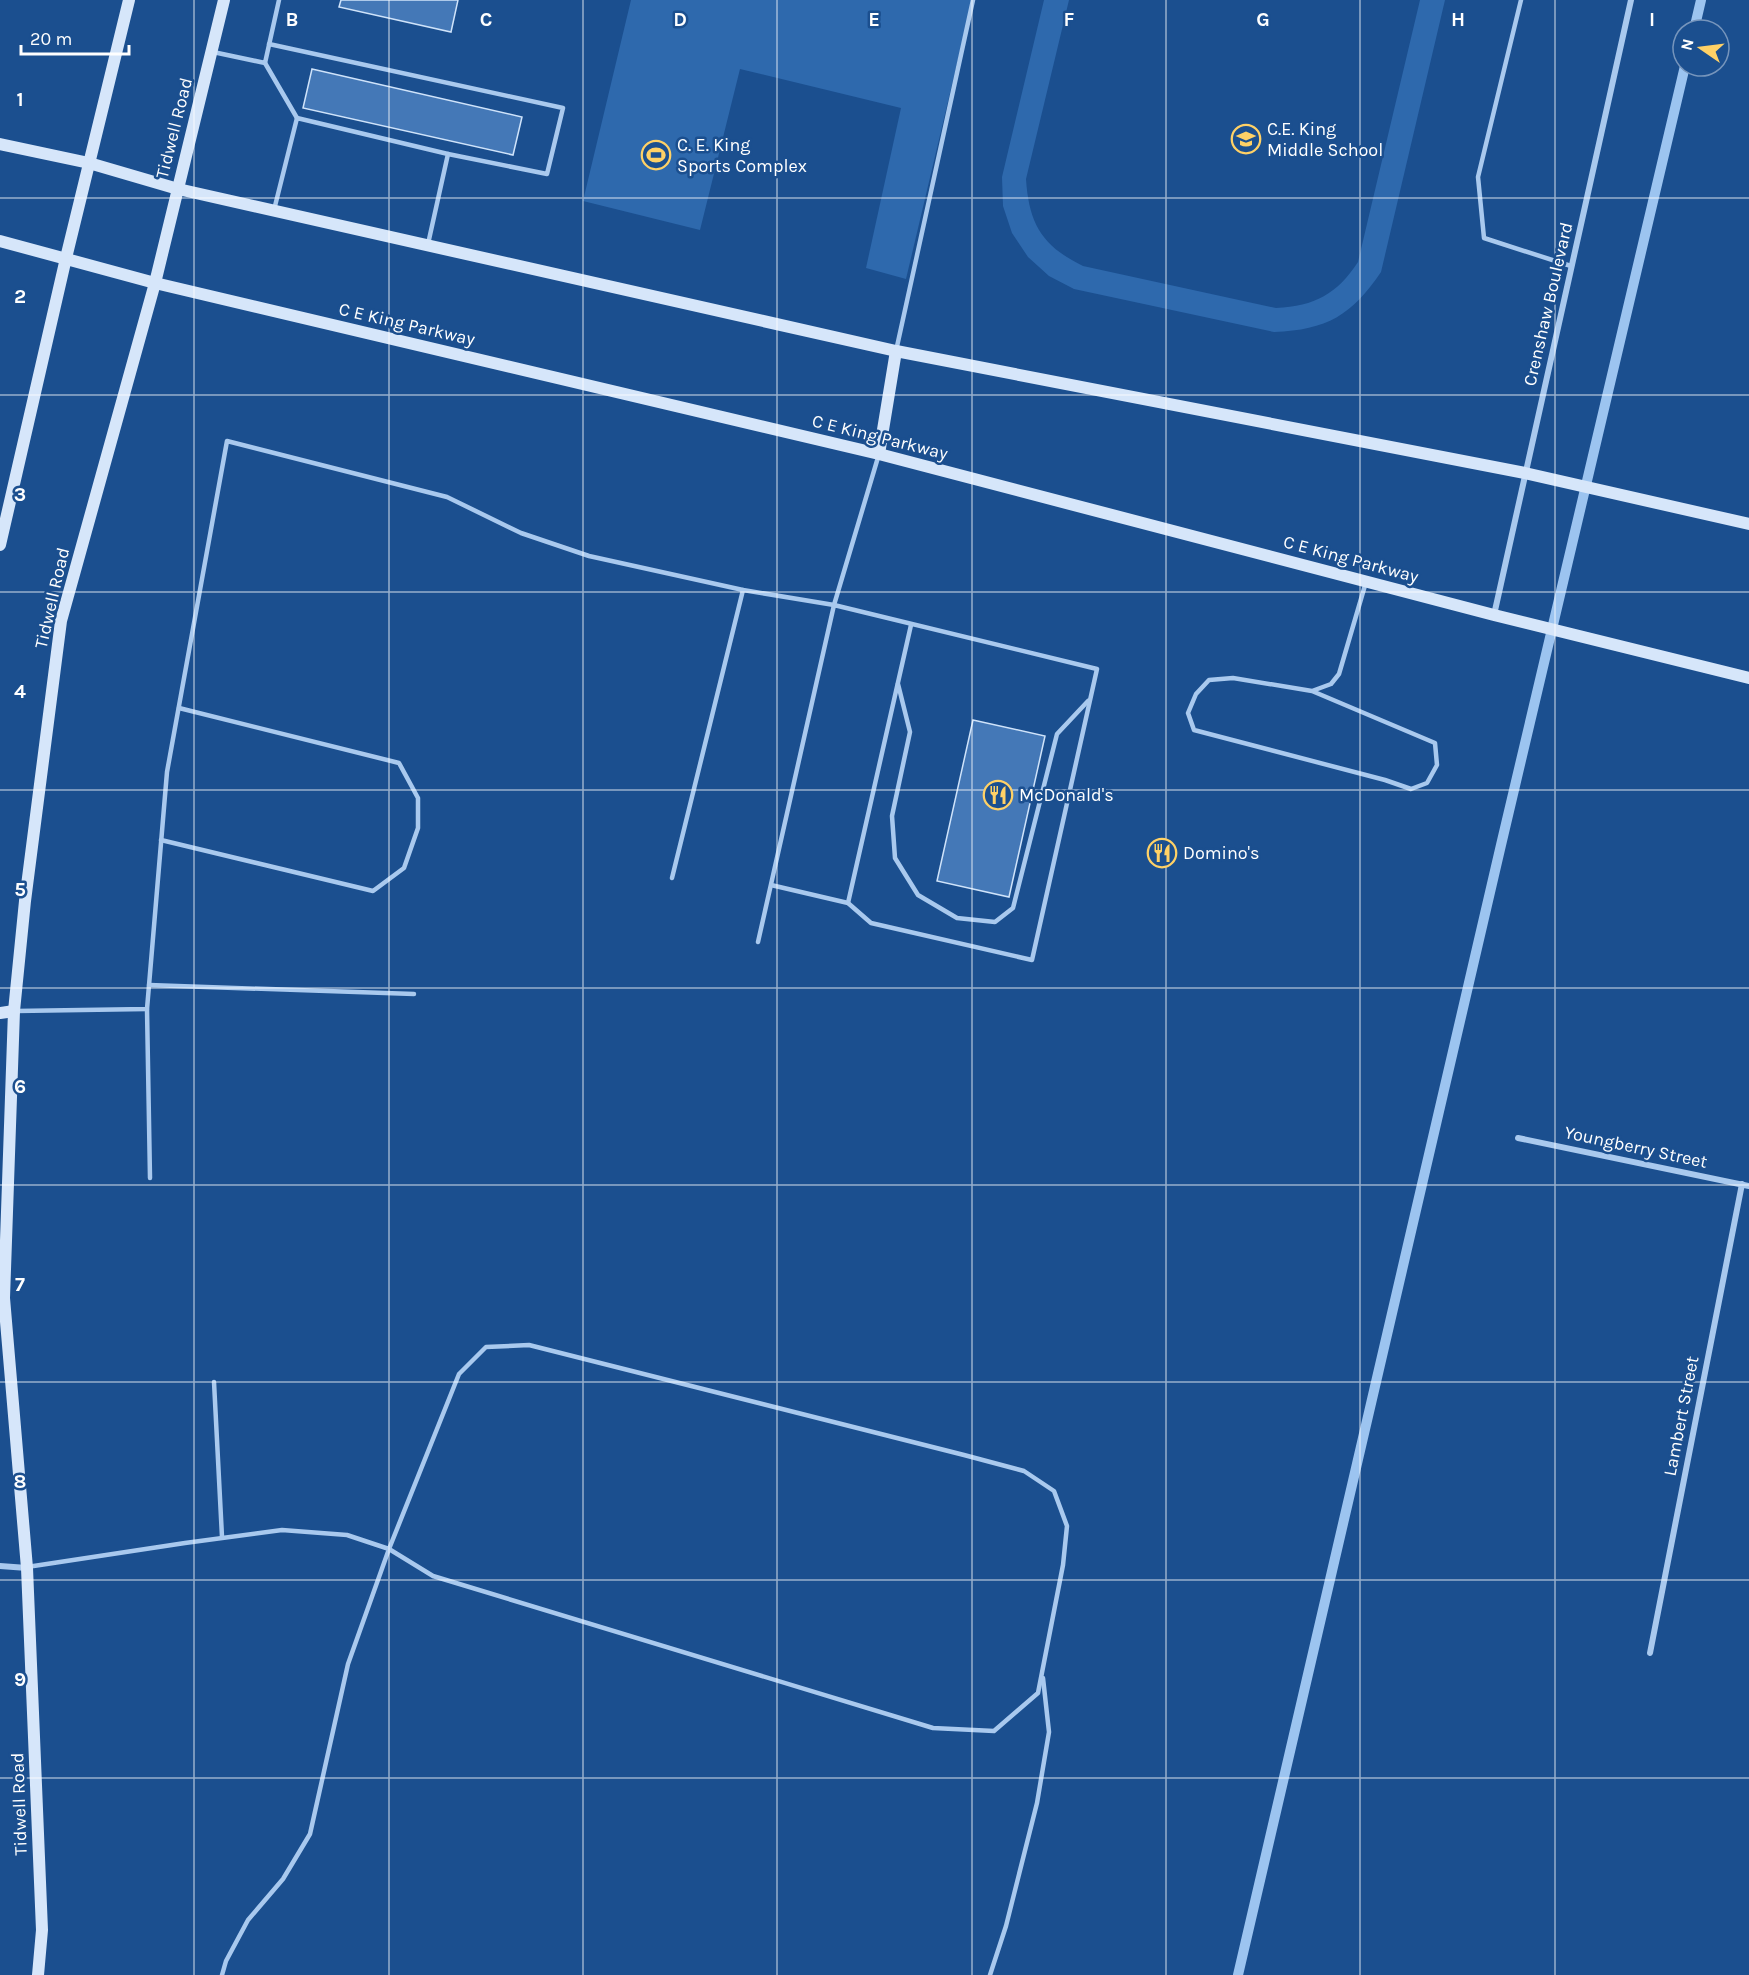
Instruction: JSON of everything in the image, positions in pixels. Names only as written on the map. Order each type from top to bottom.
[{"type":"main road","points":[[0,545],[66,258],[129,0]]},
{"type":"main road","name":"Tidwell Road","points":[[38,1975],[42,1930],[27,1568],[4,1298],[14,1011],[25,901],[61,621],[155,283],[224,0]]},
{"type":"main road","points":[[0,144],[89,163],[178,189],[897,351],[1526,473],[1749,524]]},
{"type":"main road","name":"C E King Parkway","points":[[0,241],[155,283],[879,454],[1535,626],[1749,678]]},
{"type":"main road","points":[[879,454],[897,351]]},
{"type":"main road","points":[[0,1013],[14,1011]]},
{"type":"street","name":"Crenshaw Boulevard","points":[[1494,615],[1631,0]]},
{"type":"street","name":"Youngberry Street","points":[[1518,1138],[1745,1185]]},
{"type":"street","name":"Lambert Street","points":[[1650,1653],[1745,1185]]},
{"type":"street","points":[[0,1566],[27,1568]]},
{"type":"lane","points":[[274,210],[297,118],[265,63],[279,0]]},
{"type":"lane","points":[[897,351],[973,0]]},
{"type":"lane","points":[[1521,0],[1478,177],[1484,238],[1571,266]]},
{"type":"lane","points":[[269,44],[563,108],[547,174],[448,154],[297,118]]},
{"type":"lane","points":[[211,52],[265,63]]},
{"type":"lane","points":[[428,245],[448,154]]},
{"type":"lane","points":[[150,1178],[147,1009],[167,772],[227,441],[447,497],[521,533],[589,556],[743,590],[834,605],[1097,669],[1032,960],[871,923],[848,903],[771,885]]},
{"type":"lane","points":[[758,942],[834,605],[879,454]]},
{"type":"lane","points":[[1312,691],[1435,743],[1437,765],[1427,783],[1412,789],[1194,730],[1188,713],[1196,694],[1209,680],[1233,678],[1312,691],[1331,684],[1339,674],[1366,582]]},
{"type":"lane","points":[[672,878],[743,590]]},
{"type":"lane","points":[[848,903],[910,625]]},
{"type":"lane","points":[[898,684],[910,732],[892,816],[895,858],[918,896],[957,918],[994,922],[1013,908],[1057,734],[1090,699]]},
{"type":"lane","points":[[161,840],[373,891],[404,868],[418,828],[418,798],[399,763],[179,708]]},
{"type":"lane","points":[[149,985],[414,994]]},
{"type":"lane","points":[[14,1011],[147,1009]]},
{"type":"lane","points":[[27,1568],[282,1530],[347,1535],[389,1549],[434,1576],[933,1728],[994,1731],[1038,1693],[1063,1565],[1067,1526],[1054,1491],[1024,1471],[529,1345],[486,1347],[459,1374],[389,1549],[348,1664],[310,1834],[283,1879],[248,1920],[226,1961],[222,1975]]},
{"type":"lane","points":[[214,1383],[222,1538]]},
{"type":"lane","points":[[990,1975],[1006,1926],[1037,1803],[1048,1732],[1042,1673]]},
{"type":"shaded area","name":"C. E. King Sports Complex","points":[[631,0],[972,0],[906,279],[866,268],[901,108],[740,69],[700,230],[583,201]]},
{"type":"shaded area","points":[[1044,0],[1069,0],[1026,179],[1030,209],[1040,232],[1057,250],[1083,266],[1276,308],[1314,301],[1324,296],[1342,282],[1358,262],[1420,0],[1445,0],[1381,272],[1360,299],[1324,323],[1293,331],[1274,332],[1074,289],[1049,276],[1028,257],[1012,233],[1003,206],[1002,177]]},
{"type":"building","points":[[341,0],[458,0],[451,32],[339,7]]},
{"type":"building","points":[[312,69],[522,117],[513,155],[303,108]]},
{"type":"building","points":[[973,720],[1045,736],[1009,897],[937,881]]},
{"type":"waterway","points":[[1697,18],[1701,0]]},
{"type":"waterway","points":[[1238,1975],[1682,78]]},
{"type":"place","name":"C.E. King Middle School","points":[[1246,139]]},
{"type":"place","name":"C. E. King Sports Complex","points":[[656,155]]},
{"type":"place","name":"McDonald's","points":[[998,795]]},
{"type":"place","name":"Domino's","points":[[1162,853]]}]
